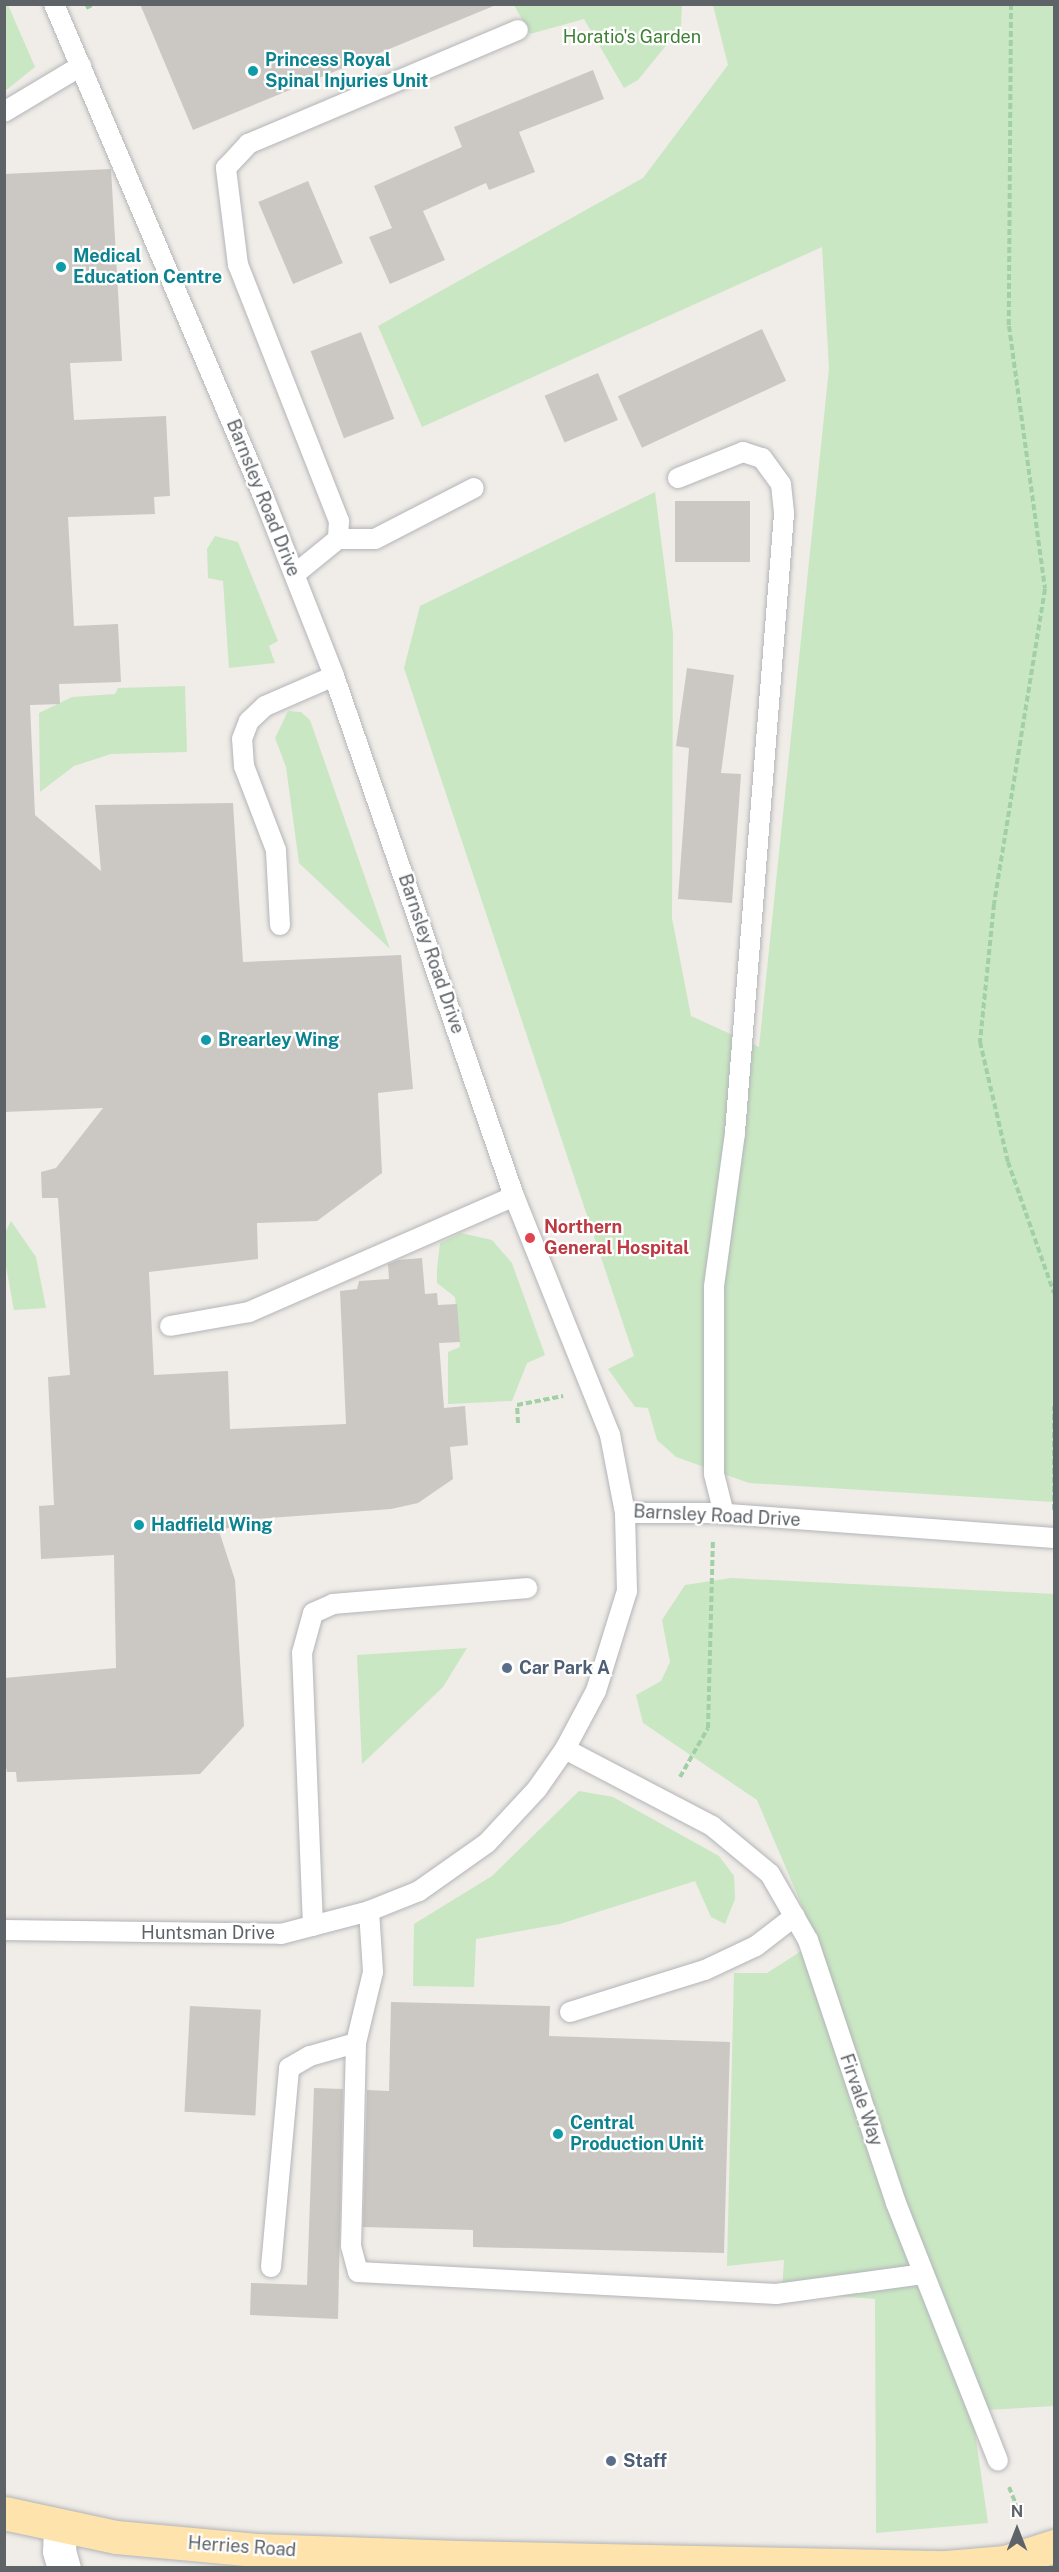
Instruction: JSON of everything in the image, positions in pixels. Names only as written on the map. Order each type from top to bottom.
[{"type":"main road","name":"Herries Road","points":[[4,2513],[116,2537],[255,2550],[459,2562],[946,2567],[1005,2562],[1045,2550]]},
{"type":"street","points":[[60,2526],[59,2551],[64,2568]]},
{"type":"lane","name":"Barnsley Road Drive","points":[[54,4],[295,574],[334,676],[514,1196],[594,1390],[610,1435],[626,1513],[719,1513],[1054,1538]]},
{"type":"lane","points":[[338,539],[339,520],[238,265],[226,168],[248,144],[518,30]]},
{"type":"lane","points":[[4,112],[81,66]]},
{"type":"lane","points":[[678,478],[743,452],[762,458],[781,484],[784,514],[735,1133],[714,1287],[714,1474],[719,1513]]},
{"type":"lane","points":[[295,574],[338,539],[375,539],[474,488]]},
{"type":"lane","points":[[280,925],[276,850],[244,766],[242,740],[249,721],[265,706],[334,676]]},
{"type":"lane","points":[[170,1326],[249,1312],[514,1196]]},
{"type":"lane","name":"Huntsman Drive","points":[[4,1930],[258,1934],[313,1926],[369,1911],[419,1891],[487,1843],[537,1789],[565,1749],[596,1691],[627,1591],[626,1513]]},
{"type":"lane","points":[[313,1926],[302,1653],[313,1613],[333,1604],[527,1588]]},
{"type":"lane","name":"Firvale Way","points":[[565,1749],[712,1826],[770,1874],[808,1940],[923,2274],[998,2461]]},
{"type":"lane","points":[[369,1911],[373,1972],[356,2043],[351,2246],[358,2272],[776,2294],[923,2274]]},
{"type":"lane","points":[[570,2012],[705,1970],[756,1946],[795,1916]]},
{"type":"lane","points":[[272,2267],[289,2068],[310,2056],[356,2043]]},
{"type":"path","points":[[1011,4],[1009,326],[1045,589],[994,904],[980,1042],[1008,1162],[1054,1293]]},
{"type":"path","points":[[518,1423],[517,1404],[594,1390]]},
{"type":"path","points":[[1054,1406],[1054,1538]]},
{"type":"path","points":[[666,1802],[708,1728],[719,1513]]},
{"type":"path","points":[[998,2461],[1045,2550]]},
{"type":"green space","points":[[4,5],[8,5],[35,67],[5,91]]},
{"type":"green space","name":"Horatio's Garden","points":[[514,5],[682,5],[681,27],[638,80],[624,88],[584,19],[530,34]]},
{"type":"green space","points":[[713,5],[1054,5],[1054,1502],[749,1483],[676,1457],[657,1440],[648,1408],[635,1407],[608,1369],[634,1356],[404,668],[420,606],[655,492],[673,633],[672,918],[691,1016],[759,1047],[829,368],[822,247],[422,427],[378,326],[643,178],[728,65]]},
{"type":"green space","points":[[215,536],[238,542],[278,641],[269,646],[275,663],[229,668],[223,581],[208,578],[207,549]]},
{"type":"green space","points":[[185,686],[187,752],[111,754],[74,766],[40,792],[39,713],[72,697],[115,694],[118,688]]},
{"type":"green space","points":[[288,711],[301,712],[310,720],[390,949],[299,863],[286,767],[275,738]]},
{"type":"green space","points":[[11,1221],[36,1257],[46,1308],[14,1310],[5,1261],[5,1233]]},
{"type":"green space","points":[[461,1233],[492,1240],[512,1263],[545,1355],[527,1363],[512,1401],[448,1404],[448,1352],[460,1347],[455,1297],[437,1283],[437,1269],[440,1243]]},
{"type":"green space","points":[[731,1578],[1054,1594],[1054,2406],[972,2411],[988,2523],[876,2533],[875,2299],[782,2292],[784,2260],[727,2266],[734,1973],[767,1973],[817,1941],[757,1800],[643,1723],[636,1695],[661,1681],[670,1662],[662,1620],[685,1585]]},
{"type":"green space","points":[[467,1648],[443,1687],[362,1764],[357,1655]]},
{"type":"green space","points":[[579,1791],[613,1797],[719,1856],[734,1876],[735,1899],[725,1924],[711,1917],[695,1881],[560,1924],[476,1939],[474,1987],[413,1986],[414,1924],[492,1876]]},
{"type":"building","name":"Princess Royal Spinal Injuries Unit","points":[[140,4],[496,4],[496,5],[193,130]]},
{"type":"building","points":[[593,70],[604,99],[519,132],[535,172],[489,190],[486,183],[423,211],[445,260],[390,284],[369,237],[392,228],[374,186],[462,147],[454,127]]},
{"type":"building","points":[[111,169],[122,361],[70,363],[74,420],[166,416],[170,496],[154,497],[155,514],[68,517],[74,626],[118,624],[121,682],[59,684],[60,704],[30,705],[35,815],[101,871],[95,805],[233,803],[243,962],[401,955],[413,1089],[378,1093],[382,1173],[317,1221],[257,1223],[258,1259],[149,1272],[154,1375],[228,1371],[230,1429],[346,1424],[340,1291],[357,1289],[359,1281],[389,1279],[388,1264],[398,1260],[422,1258],[425,1294],[437,1293],[438,1305],[457,1304],[460,1342],[439,1343],[444,1408],[465,1406],[468,1445],[450,1447],[453,1479],[418,1503],[391,1509],[256,1519],[219,1531],[235,1580],[244,1726],[200,1774],[17,1782],[16,1772],[7,1772],[4,1758],[4,1678],[116,1668],[114,1555],[41,1559],[39,1506],[54,1505],[48,1377],[70,1375],[58,1198],[42,1198],[41,1172],[56,1168],[103,1108],[4,1112],[4,174]]},
{"type":"building","points":[[308,181],[343,263],[293,284],[258,202]]},
{"type":"building","points":[[762,329],[786,381],[642,448],[618,396]]},
{"type":"building","points":[[361,332],[394,419],[344,438],[311,351]]},
{"type":"building","points":[[598,373],[618,420],[565,443],[545,396]]},
{"type":"building","points":[[675,501],[750,501],[750,562],[675,562]]},
{"type":"building","points":[[687,668],[734,675],[721,773],[741,774],[732,903],[678,899],[689,748],[676,746]]},
{"type":"building","name":"Central Production Unit","points":[[391,2002],[550,2006],[549,2036],[730,2042],[724,2253],[473,2247],[473,2230],[363,2227],[367,2090],[389,2091]]},
{"type":"building","points":[[190,2006],[261,2010],[255,2116],[184,2112]]},
{"type":"building","points":[[314,2088],[343,2089],[338,2319],[250,2315],[251,2283],[307,2285]]},
{"type":"place","name":"Princess Royal Spinal Injuries Unit","points":[[253,71]]},
{"type":"place","name":"Medical Education Centre","points":[[61,267]]},
{"type":"place","name":"Brearley Wing","points":[[206,1040]]},
{"type":"place","name":"Northern General Hospital","points":[[530,1238]]},
{"type":"place","name":"Hadfield Wing","points":[[139,1525]]},
{"type":"place","name":"Car Park A","points":[[507,1668]]},
{"type":"place","name":"Central Production Unit","points":[[558,2134]]},
{"type":"place","name":"Staff","points":[[611,2461]]}]
